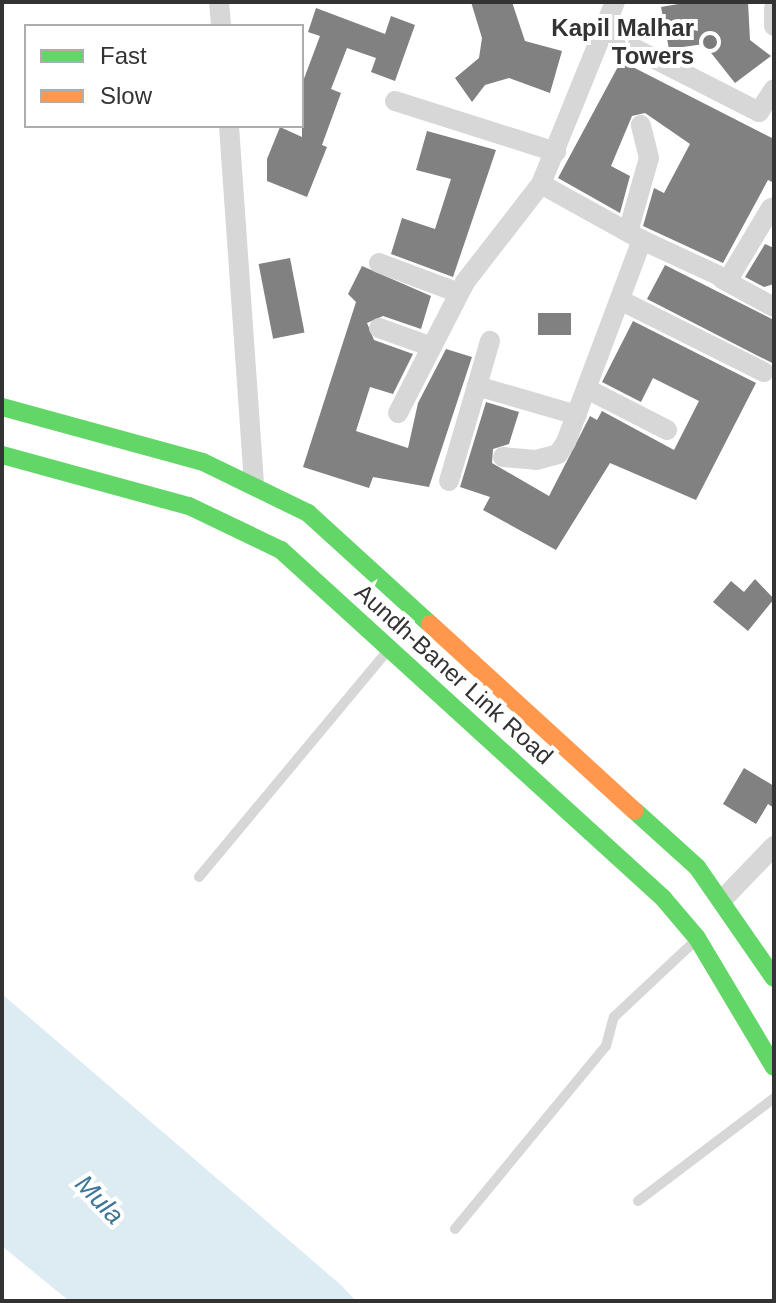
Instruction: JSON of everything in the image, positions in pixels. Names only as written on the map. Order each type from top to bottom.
[{"type":"main road","name":"Aundh-Baner Link Road","points":[[2,407],[254,481],[308,513],[655,825],[723,899],[774,978]]},
{"type":"main road","name":"Aundh-Baner Link Road","points":[[2,455],[235,523],[281,550],[623,858],[697,938],[774,1067]]},
{"type":"main road","points":[[235,523],[254,481]]},
{"type":"street","points":[[219,2],[221,24]]},
{"type":"street","points":[[398,413],[459,293],[541,184],[615,2]]},
{"type":"street","points":[[774,8],[774,26]]},
{"type":"street","points":[[604,33],[766,116],[774,89]]},
{"type":"street","points":[[395,101],[556,152]]},
{"type":"street","points":[[503,457],[558,454],[577,415],[620,300],[635,236],[649,158],[641,125]]},
{"type":"street","points":[[229,128],[254,481]]},
{"type":"street","points":[[541,184],[774,307]]},
{"type":"street","points":[[722,279],[733,276],[771,208]]},
{"type":"street","points":[[379,263],[459,293]]},
{"type":"street","points":[[620,300],[764,372]]},
{"type":"street","points":[[379,328],[432,347]]},
{"type":"street","points":[[449,481],[490,341]]},
{"type":"street","points":[[477,386],[577,415]]},
{"type":"street","points":[[587,389],[667,430]]},
{"type":"street","points":[[723,899],[774,846]]},
{"type":"lane","points":[[199,877],[390,649]]},
{"type":"lane","points":[[455,1229],[606,1046],[614,1017],[697,938]]},
{"type":"lane","points":[[638,1201],[774,1098]]},
{"type":"water","name":"Mula","points":[[2,994],[356,1301],[69,1301],[2,1246]]},
{"type":"building","points":[[471,2],[512,2],[525,41],[562,51],[550,93],[509,78],[485,85],[472,102],[455,78],[479,58],[482,38]]},
{"type":"building","name":"Kapil Malhar Towers","points":[[690,2],[748,2],[750,40],[771,56],[735,83],[704,44],[669,49],[661,7]]},
{"type":"building","points":[[316,8],[385,34],[391,16],[415,25],[395,81],[371,72],[376,58],[347,48],[331,89],[341,93],[322,145],[327,147],[307,197],[267,181],[267,159],[280,128],[302,137],[304,79],[320,36],[308,32]]},
{"type":"building","points":[[621,61],[774,139],[774,183],[768,180],[723,263],[643,226],[654,188],[664,193],[690,144],[645,113],[632,116],[611,166],[630,176],[620,213],[558,178]]},
{"type":"building","points":[[427,131],[496,150],[453,277],[391,254],[402,218],[435,229],[451,179],[416,170]]},
{"type":"building","points":[[765,244],[774,248],[774,284],[764,287],[745,277]]},
{"type":"building","points":[[290,258],[305,333],[273,339],[259,264]]},
{"type":"building","points":[[665,265],[774,320],[774,364],[647,299]]},
{"type":"building","points":[[362,266],[431,296],[421,329],[383,316],[367,323],[374,340],[413,354],[393,394],[370,387],[356,431],[408,448],[418,403],[446,349],[472,357],[429,487],[373,477],[369,488],[303,467],[356,302],[348,294]]},
{"type":"building","points":[[538,313],[571,313],[571,335],[538,335]]},
{"type":"building","points":[[633,321],[756,383],[696,500],[610,463],[556,550],[483,510],[490,497],[460,487],[486,402],[519,412],[509,444],[493,449],[492,463],[549,496],[590,416],[597,420],[602,411],[674,450],[699,401],[653,378],[641,402],[602,382]]},
{"type":"building","points":[[755,579],[774,599],[748,631],[713,602],[731,581],[744,592]]},
{"type":"building","points":[[744,768],[774,786],[774,808],[768,804],[756,824],[723,804]]},
{"type":"traffic: fast","points":[[2,407],[203,462],[308,513],[430,624]]},
{"type":"traffic: fast","points":[[2,455],[189,506],[281,550],[663,898],[697,938],[774,1067]]},
{"type":"traffic: fast","points":[[635,811],[697,867],[774,978]]},
{"type":"traffic: slow","points":[[430,624],[635,811]]},
{"type":"place","name":"Kapil Malhar Towers","points":[[710,42]]}]
